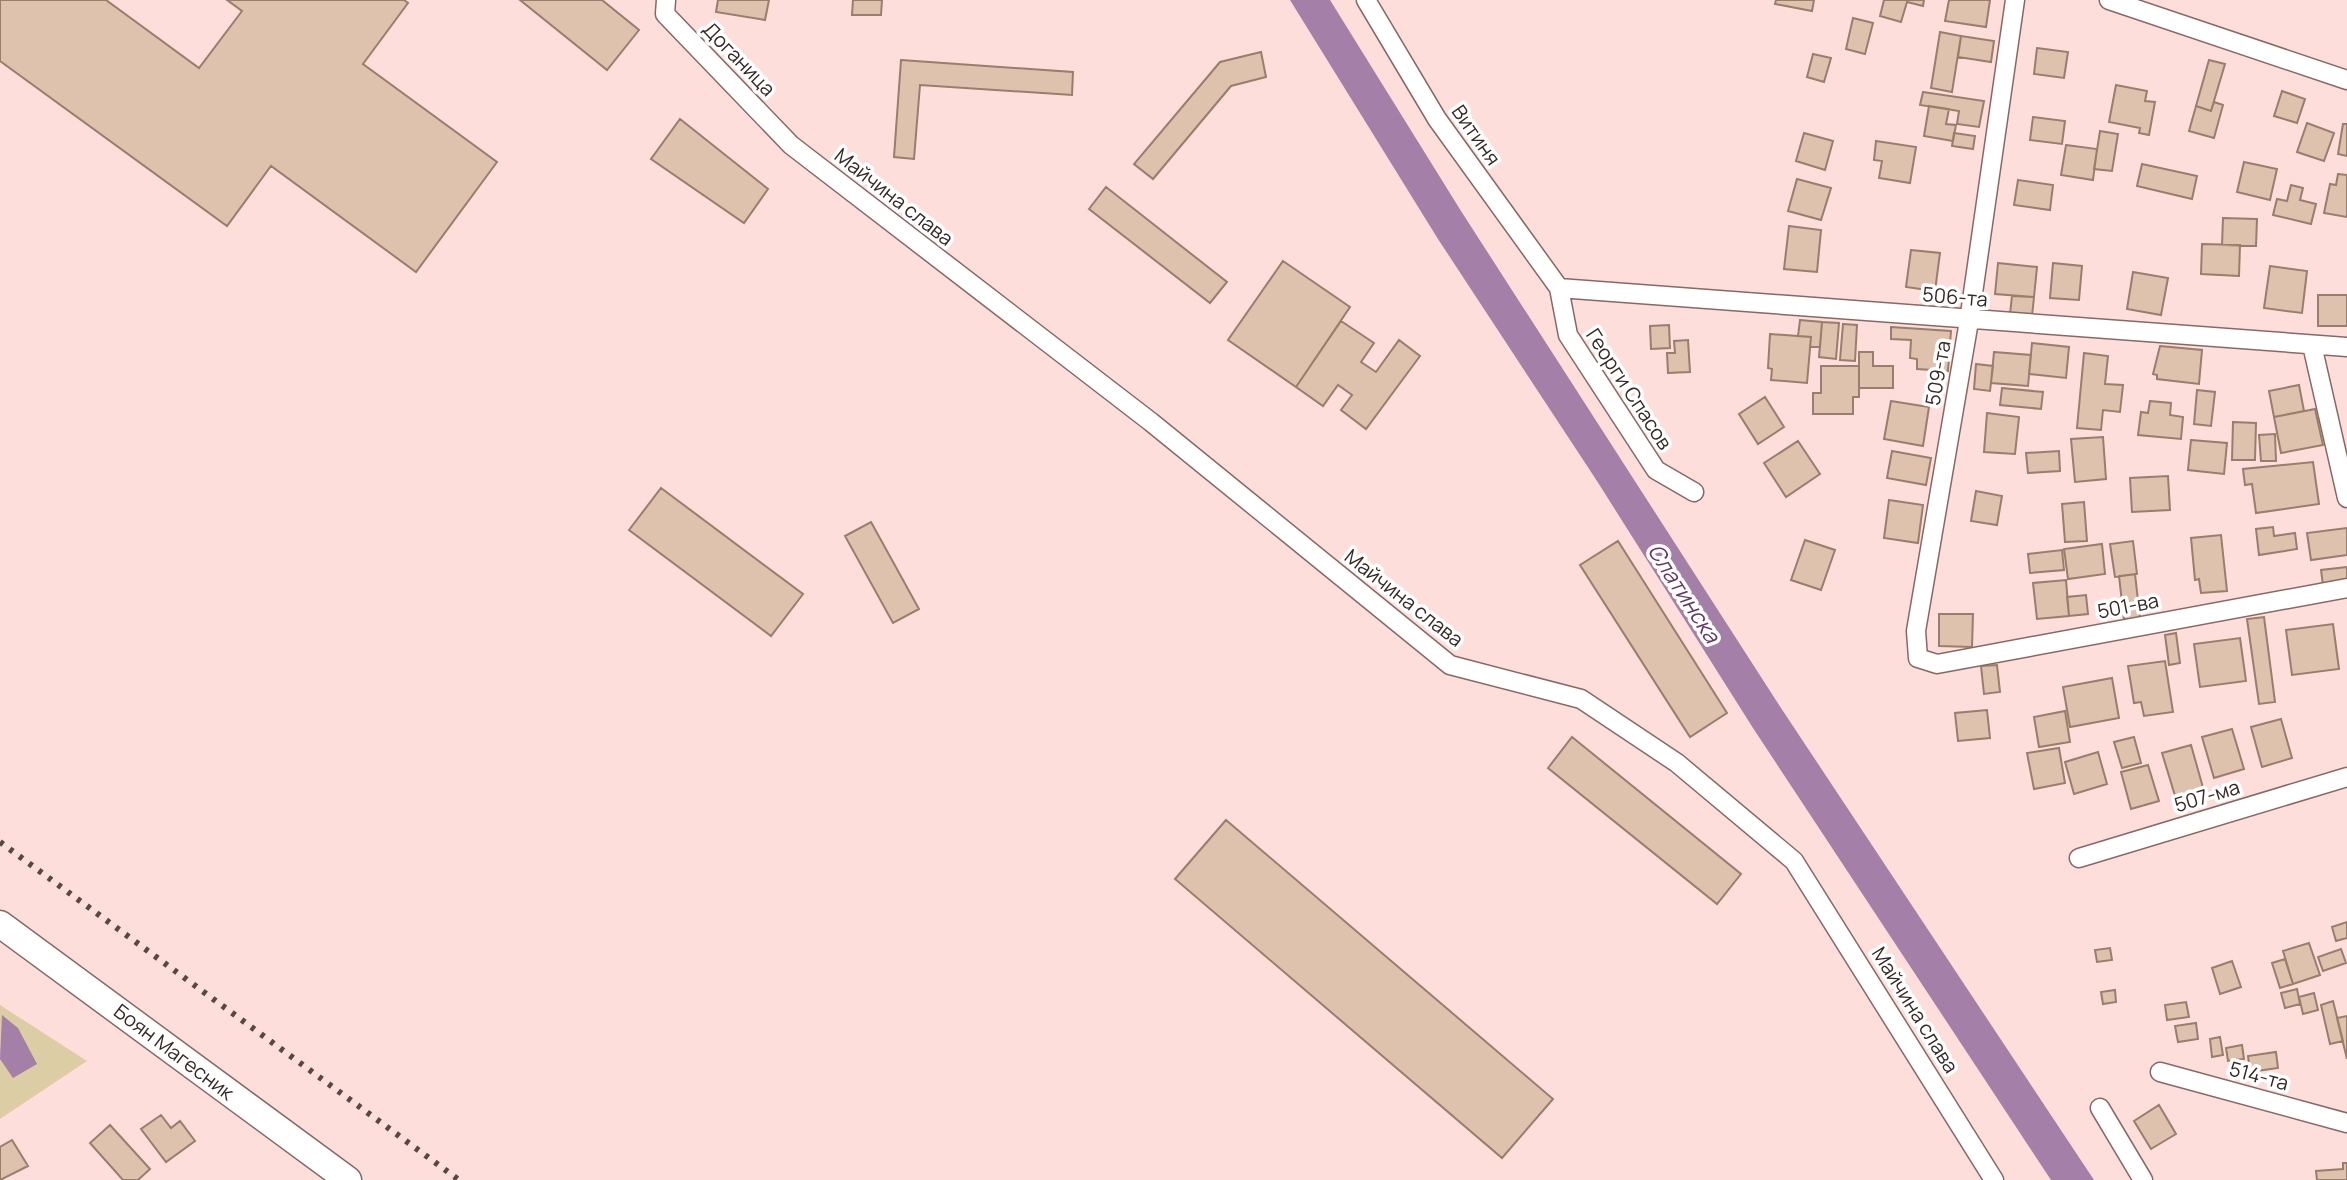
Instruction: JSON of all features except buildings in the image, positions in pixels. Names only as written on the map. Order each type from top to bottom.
[{"type":"street","name":"Доганица","points":[[666,0],[665,14],[791,145]]},
{"type":"street","name":"Витиня","points":[[1366,0],[1437,119],[1559,288]]},
{"type":"street","name":"509-та","points":[[1918,658],[1916,631],[1969,321],[2015,0]]},
{"type":"street","points":[[2109,0],[2347,80]]},
{"type":"street","name":"Майчина слава","points":[[791,145],[1151,422],[1450,665],[1581,699],[1677,763],[1794,861],[1994,1180]]},
{"type":"street","name":"506-та","points":[[1559,288],[2347,347]]},
{"type":"street","name":"Георги Спасов","points":[[1559,288],[1568,335],[1656,470],[1694,492]]},
{"type":"street","points":[[2312,345],[2347,498]]},
{"type":"street","name":"501-ва","points":[[1918,658],[1937,664],[2347,588]]},
{"type":"street","name":"507-ма","points":[[2079,858],[2347,777]]},
{"type":"street","name":"Боян Магесник","points":[[0,924],[348,1180]]},
{"type":"street","name":"514-та","points":[[2160,1072],[2347,1123]]},
{"type":"street","points":[[2100,1108],[2143,1180]]},
{"type":"shaded area","points":[[0,1005],[87,1061],[0,1119]]},
{"type":"water","name":"Слатинска","points":[[1290,0],[1330,0],[1461,211],[1781,708],[2094,1180],[2051,1180],[1753,728],[1597,481],[1438,239]]},
{"type":"water","points":[[2,1015],[18,1028],[37,1064],[13,1078],[0,1059]]},
{"type":"railway","points":[[0,842],[459,1180]]}]
